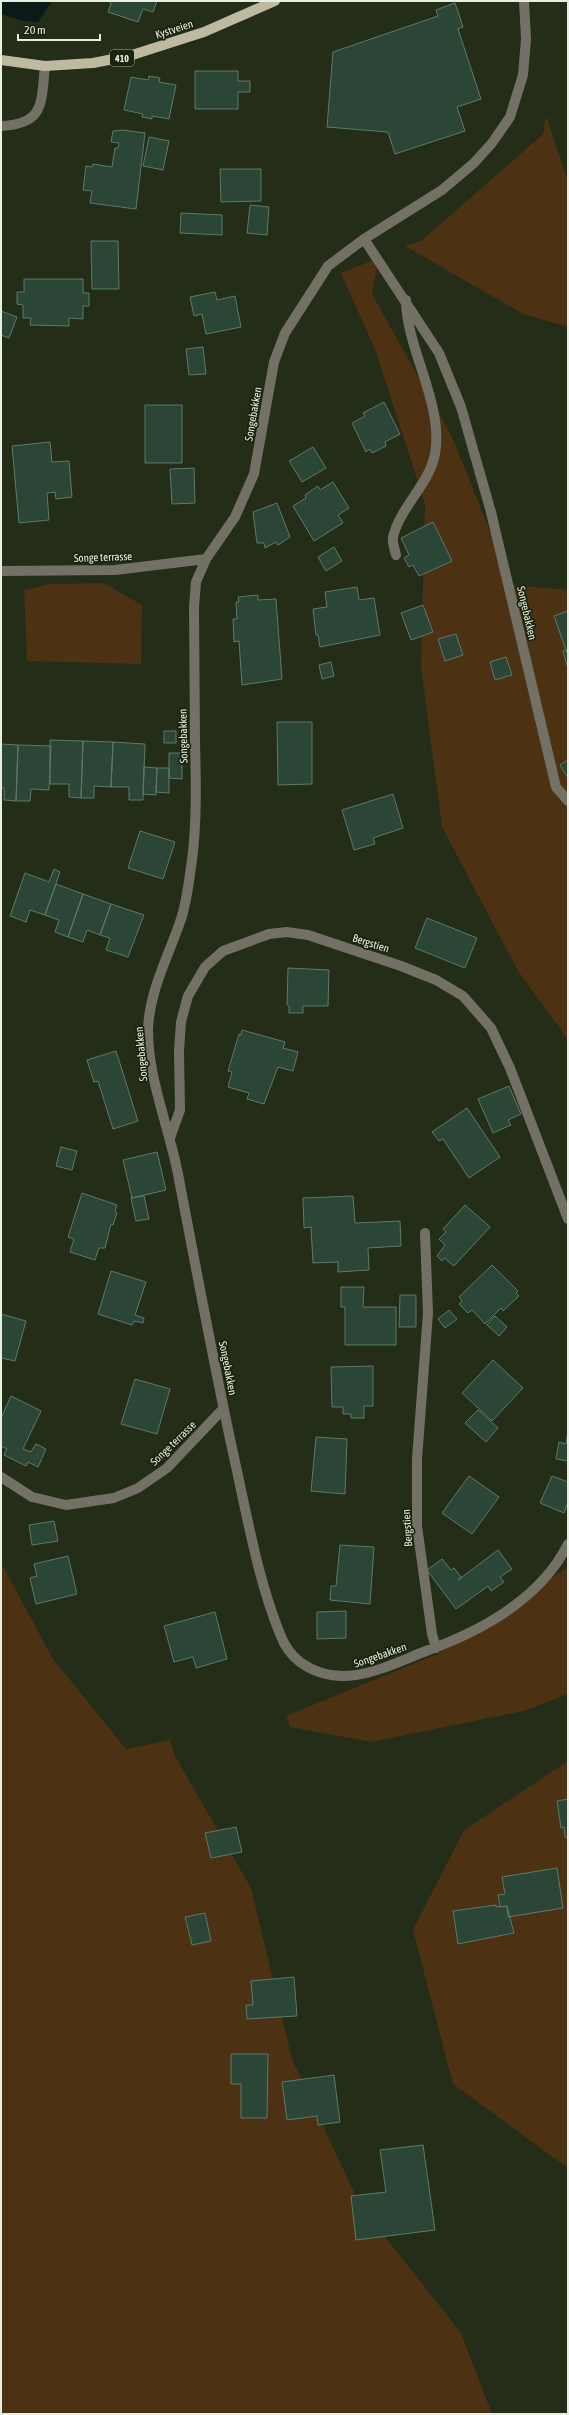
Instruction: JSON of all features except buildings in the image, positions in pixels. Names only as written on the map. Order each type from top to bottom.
[{"type":"main road","name":"Kystveien","points":[[237,16],[254,1]]},
{"type":"main road","name":"Kystveien","points":[[1,60],[45,66],[93,63],[129,56],[204,32],[237,16],[275,1]]},
{"type":"street","name":"Songebakken","points":[[436,1648],[365,1674],[350,1677],[325,1676],[301,1663],[290,1653],[281,1638],[260,1574],[224,1409],[170,1138],[155,1084],[148,1029],[157,980],[182,918],[192,859],[196,805],[194,607],[196,582],[206,559],[235,517],[254,474],[274,362],[284,333],[328,266],[364,238],[448,186],[474,164],[510,117],[523,75],[526,39],[524,1]]},
{"type":"street","points":[[1,126],[19,125],[33,118],[41,101],[45,66]]},
{"type":"street","name":"Songebakken","points":[[364,238],[406,300],[439,353],[461,407],[491,512],[556,787],[568,801]]},
{"type":"street","points":[[396,555],[393,539],[399,523],[428,474],[435,454],[436,430],[421,362],[406,317],[406,300]]},
{"type":"street","name":"Songe terrasse","points":[[1,572],[115,570],[206,559]]},
{"type":"street","name":"Bergstien","points":[[170,1138],[180,1110],[179,1051],[181,1022],[188,996],[205,967],[223,951],[269,934],[287,932],[308,935],[401,966],[436,980],[462,996],[491,1028],[510,1068],[568,1219]]},
{"type":"street","name":"Bergstien","points":[[425,1233],[428,1313],[418,1459],[417,1526],[432,1634],[436,1648]]},
{"type":"street","name":"Songe terrasse","points":[[1,1477],[32,1497],[66,1505],[114,1498],[138,1488],[167,1468],[224,1409]]},
{"type":"street","points":[[436,1648],[505,1614],[543,1580],[562,1556],[568,1544]]},
{"type":"shaded area","points":[[1,1],[52,1],[38,22],[23,21],[1,14]]},
{"type":"shaded area","points":[[546,116],[568,181],[568,327],[523,314],[405,246],[421,241],[543,134]]},
{"type":"shaded area","points":[[379,258],[372,294],[452,437],[512,585],[568,590],[568,1040],[518,971],[442,827],[421,667],[425,504],[376,352],[341,273]]},
{"type":"shaded area","points":[[104,583],[142,605],[141,664],[27,661],[24,590],[49,584]]},
{"type":"shaded area","points":[[1,1563],[53,1659],[126,1749],[170,1740],[175,1756],[251,1888],[292,2059],[360,2205],[461,2333],[492,2414],[1,2414]]},
{"type":"shaded area","points":[[568,1567],[568,1694],[524,1711],[371,1742],[290,1727],[286,1716],[435,1655]]},
{"type":"shaded area","points":[[568,1761],[568,2168],[453,2084],[413,1930],[464,1830]]}]
